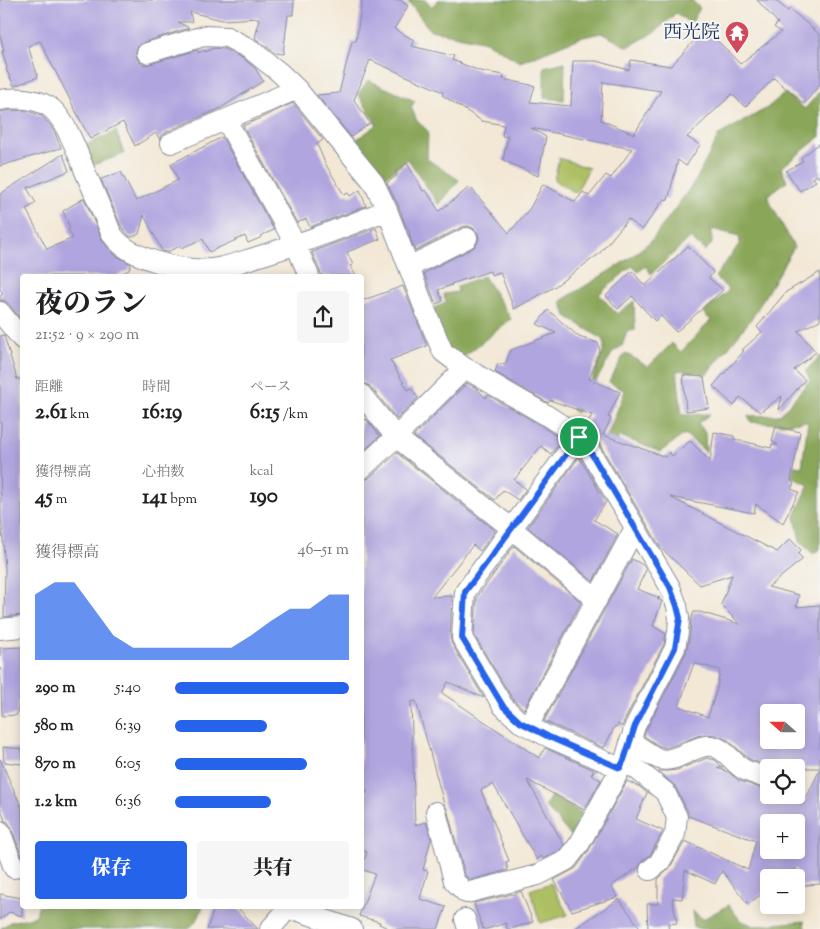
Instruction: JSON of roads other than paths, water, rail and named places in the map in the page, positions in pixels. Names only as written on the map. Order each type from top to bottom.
[{"type":"street","points":[[147,53],[204,36],[227,37],[251,50],[297,89],[374,183],[387,210],[443,352],[465,368],[546,415],[584,441],[670,587],[680,618],[675,648],[635,726],[625,756],[580,843],[567,860],[465,911],[454,881],[436,812]]},
{"type":"street","points":[[171,143],[297,89]]},
{"type":"street","points":[[0,100],[8,98],[33,100],[49,106],[58,114],[72,141],[114,237],[130,251],[167,265],[211,273],[296,245],[387,210]]},
{"type":"street","points":[[226,120],[296,245],[308,274]]},
{"type":"street","points":[[409,267],[467,238]]},
{"type":"street","points":[[0,312],[20,337]]},
{"type":"street","points":[[364,466],[465,368]]},
{"type":"street","points":[[364,398],[396,437],[512,528],[597,600]]},
{"type":"street","points":[[579,437],[465,592],[462,638],[503,706],[520,722],[549,737],[625,756],[661,760],[672,759],[709,745],[723,750],[744,769],[760,775]]},
{"type":"street","points":[[528,726],[635,528]]},
{"type":"street","points":[[0,629],[20,627]]},
{"type":"street","points":[[625,756],[665,792],[677,817],[675,834],[659,863],[650,870]]},
{"type":"street","points":[[0,831],[14,868]]},
{"type":"street","points":[[270,929],[285,912],[296,910],[306,916],[352,929]]},
{"type":"place","name":"西光院","points":[[737,54]]}]
